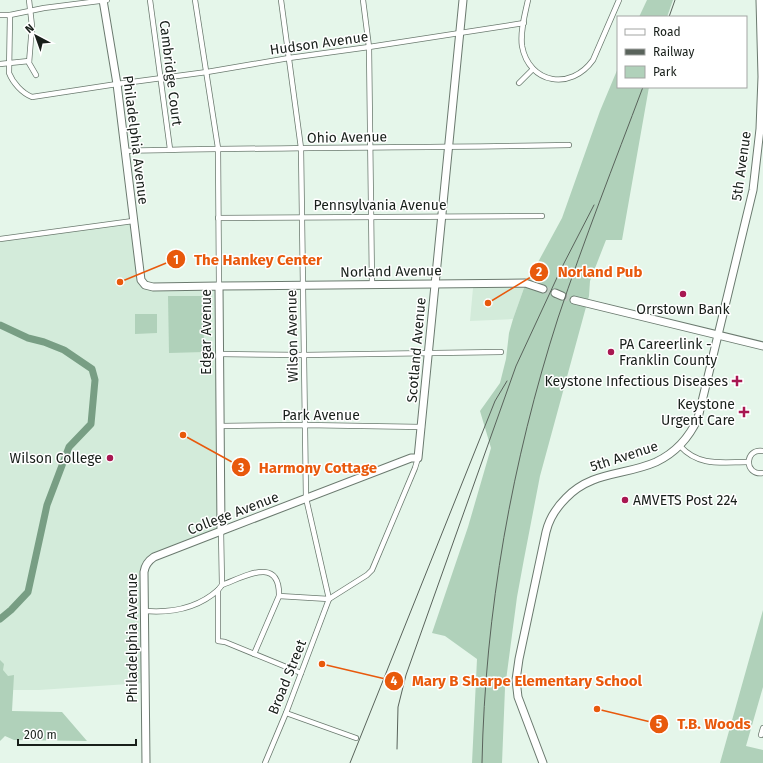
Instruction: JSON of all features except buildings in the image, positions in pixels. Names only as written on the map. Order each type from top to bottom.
[{"type":"street","points":[[29,0],[32,26],[29,61],[36,75]]},
{"type":"street","points":[[0,15],[10,15],[44,8],[104,0]]},
{"type":"street","name":"Philadelphia Avenue","points":[[104,0],[117,84],[140,272],[143,283]]},
{"type":"street","name":"Cambridge Court","points":[[150,0],[170,150]]},
{"type":"street","name":"Edgar Avenue","points":[[196,0],[218,148],[222,585]]},
{"type":"street","name":"Wilson Avenue","points":[[281,0],[300,148],[306,498],[329,599]]},
{"type":"street","points":[[363,0],[369,47],[372,285]]},
{"type":"street","name":"Scotland Avenue","points":[[329,599],[367,575],[372,570],[418,458],[462,0]]},
{"type":"street","points":[[528,0],[521,38],[526,59],[533,69],[544,76],[558,80],[572,78],[584,72],[593,60],[619,0]]},
{"type":"street","name":"5th Avenue","points":[[543,763],[518,698],[516,680],[547,526],[553,514],[562,502],[570,493],[582,484],[596,478],[654,463],[680,446],[690,434],[698,418],[753,190],[760,129],[762,77],[760,0]]},
{"type":"street","name":"Hudson Avenue","points":[[10,15],[9,73],[13,81],[32,97],[207,72],[289,58],[524,23]]},
{"type":"street","points":[[0,64],[29,61]]},
{"type":"street","points":[[519,83],[533,69]]},
{"type":"street","name":"Ohio Avenue","points":[[125,151],[218,148],[448,148],[569,145]]},
{"type":"street","name":"Pennsylvania Avenue","points":[[218,218],[302,216],[542,216]]},
{"type":"street","points":[[0,239],[134,221]]},
{"type":"street","name":"Norland Avenue","points":[[143,283],[147,286],[153,287],[525,283],[543,289]]},
{"type":"street","points":[[574,300],[763,346]]},
{"type":"street","points":[[219,354],[303,355],[501,352]]},
{"type":"street","name":"Park Avenue","points":[[220,426],[422,427]]},
{"type":"street","points":[[680,446],[687,454],[702,460],[715,462],[748,462]]},
{"type":"street","points":[[763,451],[753,453],[748,462],[752,471],[755,473],[763,473]]},
{"type":"street","name":"College Avenue","points":[[148,562],[154,557],[306,498],[411,458],[418,458]]},
{"type":"street","name":"Philadelphia Avenue","points":[[146,763],[145,569],[148,562]]},
{"type":"street","points":[[145,612],[163,612],[186,608],[207,598],[222,585],[257,572],[265,571],[270,573],[280,586],[279,596],[254,654]]},
{"type":"street","points":[[218,590],[218,641],[225,642],[301,673]]},
{"type":"street","points":[[279,596],[329,599]]},
{"type":"street","name":"Broad Street","points":[[265,763],[329,599]]},
{"type":"street","points":[[286,712],[356,738]]},
{"type":"street","points":[[761,735],[763,728]]},
{"type":"shaded area","name":"Wilson College","points":[[133,221],[145,285],[219,286],[221,531],[147,564],[143,683],[39,690],[0,690],[0,239]]},
{"type":"shaded area","points":[[473,288],[524,288],[513,319],[470,321]]},
{"type":"green space","points":[[647,0],[673,0],[667,16],[639,16]]},
{"type":"green space","points":[[617,70],[617,88],[649,88],[622,240],[606,240],[590,281],[589,296],[540,476],[517,597],[505,688],[502,763],[472,763],[477,659],[445,636],[432,633],[468,527],[491,448],[480,411],[500,383],[506,359],[509,333],[524,288],[562,218],[600,111]]},
{"type":"green space","points":[[168,296],[203,296],[204,352],[169,353]]},
{"type":"green space","points":[[135,314],[157,314],[157,333],[135,334]]},
{"type":"green space","points":[[763,610],[763,687],[746,746],[763,750],[763,763],[720,763]]},
{"type":"green space","points":[[0,660],[4,664],[3,670],[8,676],[14,675],[12,711],[62,712],[87,741],[14,740],[5,736],[0,741]]},
{"type":"waterway","points":[[0,325],[28,338],[44,342],[64,350],[92,369],[95,380],[91,424],[69,447],[47,505],[28,592],[0,619]]},
{"type":"tunnel","points":[[543,289],[555,293]]},
{"type":"tunnel","points":[[562,296],[574,300]]},
{"type":"railway","points":[[669,16],[675,0]]},
{"type":"railway","points":[[482,763],[484,706],[495,594],[504,538],[527,427],[558,318],[599,202],[643,88]]},
{"type":"railway","points":[[397,749],[398,707],[406,675],[516,366],[561,269],[594,205]]},
{"type":"railway","points":[[350,763],[495,401],[507,381]]},
{"type":"place","name":"The Hankey Center","points":[[120,282]]},
{"type":"place","name":"Orrstown Bank","points":[[683,294]]},
{"type":"place","name":"Norland Pub","points":[[488,303]]},
{"type":"place","name":"PA Careerlink - Franklin County","points":[[611,352]]},
{"type":"place","name":"Keystone Infectious Diseases","points":[[737,381]]},
{"type":"place","name":"Keystone Urgent Care","points":[[744,412]]},
{"type":"place","name":"Harmony Cottage","points":[[183,435]]},
{"type":"place","name":"Wilson College","points":[[110,458]]},
{"type":"place","name":"AMVETS Post 224","points":[[625,500]]},
{"type":"place","name":"Mary B Sharpe Elementary School","points":[[322,664]]},
{"type":"place","name":"T.B. Woods","points":[[597,709]]}]
